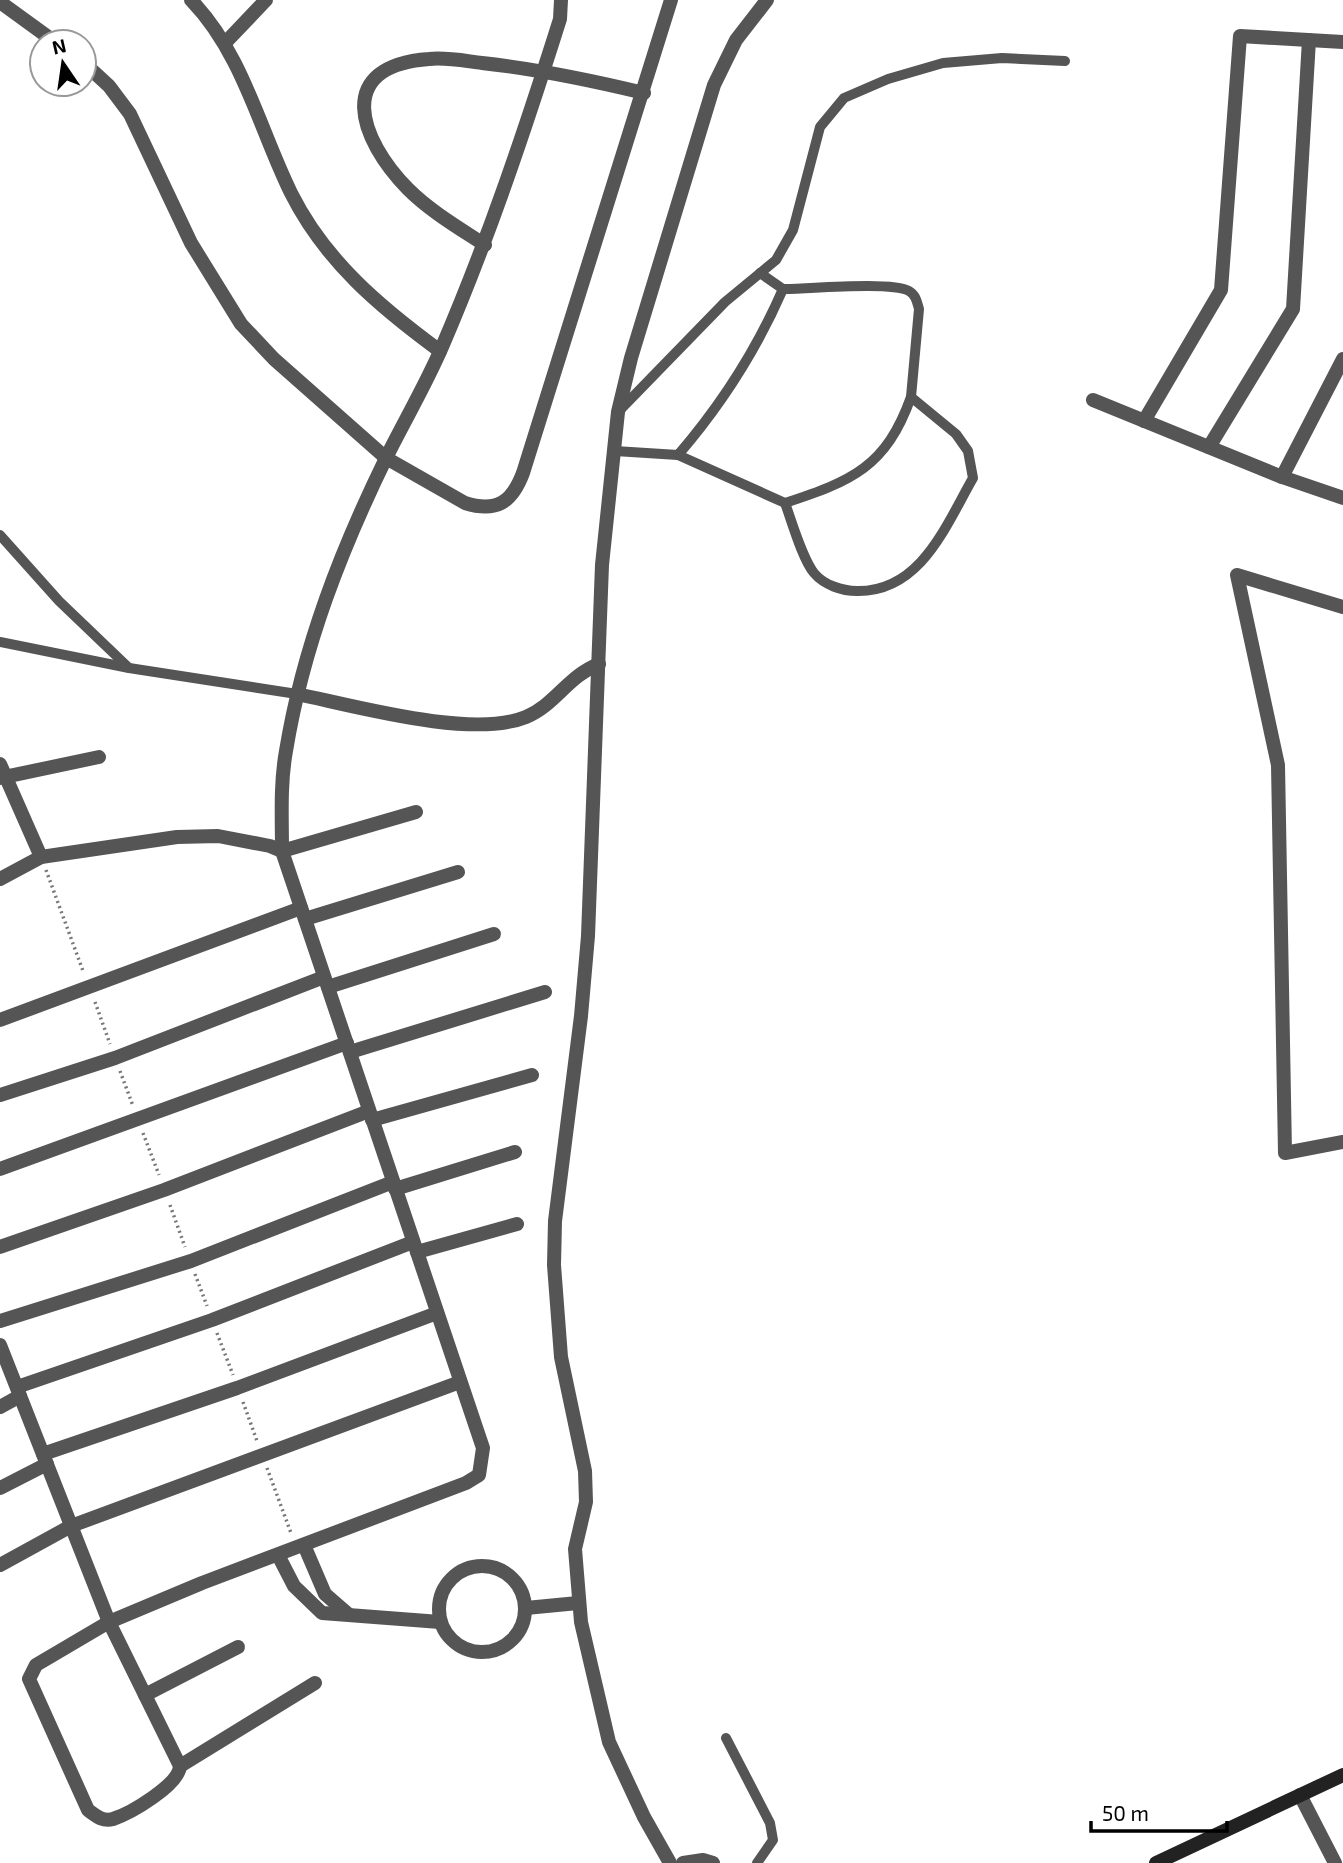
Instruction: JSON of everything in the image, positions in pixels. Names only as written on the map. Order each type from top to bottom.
[{"type":"main road","points":[[1156,1863],[1343,1776]]},
{"type":"street","points":[[191,0],[208,18],[225,43],[244,79],[291,192],[311,229],[333,260],[362,288],[395,318],[440,351]]},
{"type":"street","points":[[225,43],[266,0]]},
{"type":"street","points":[[0,1345],[109,1622],[180,1766],[180,1775],[171,1786],[111,1820],[99,1819],[88,1810],[81,1798],[29,1679],[36,1665],[109,1622],[466,1483],[478,1475],[483,1448],[282,851],[283,774],[313,631],[332,579],[386,458],[440,351],[485,245],[560,19],[561,0]]},
{"type":"street","points":[[98,76],[130,114],[191,243],[241,324],[274,359],[386,458],[480,508],[508,500],[516,492],[644,93],[671,0]]},
{"type":"street","points":[[670,1863],[644,1817],[609,1742],[592,1676],[578,1603],[575,1549],[586,1502],[585,1471],[561,1357],[555,1232],[588,936],[602,565],[618,412],[631,358],[714,85],[736,40],[767,0]]},
{"type":"street","points":[[0,2],[36,28]]},
{"type":"street","points":[[1144,421],[1220,289],[1240,36],[1343,42]]},
{"type":"street","points":[[1209,447],[1293,309],[1309,40]]},
{"type":"street","points":[[485,245],[407,188],[385,159],[369,130],[362,104],[367,85],[380,72],[402,62],[431,58],[544,69],[644,93]]},
{"type":"street","points":[[1282,477],[1343,359]]},
{"type":"street","points":[[1093,400],[1282,477],[1343,498]]},
{"type":"street","points":[[1343,607],[1237,575],[1278,765],[1285,1153],[1343,1142]]},
{"type":"street","points":[[298,694],[442,721],[506,721],[526,717],[545,705],[581,671],[599,664]]},
{"type":"street","points":[[41,857],[2,773],[99,757]]},
{"type":"street","points":[[0,879],[41,857],[177,837],[218,836],[282,851],[416,812]]},
{"type":"street","points":[[0,1020],[303,914],[458,872]]},
{"type":"street","points":[[0,1095],[116,1058],[326,982],[494,934]]},
{"type":"street","points":[[0,1169],[348,1047],[545,992]]},
{"type":"street","points":[[0,1247],[371,1115],[532,1075]]},
{"type":"street","points":[[0,1321],[191,1261],[394,1185],[515,1152]]},
{"type":"street","points":[[0,1407],[18,1392],[415,1247],[517,1224]]},
{"type":"street","points":[[0,1488],[45,1459],[437,1313]]},
{"type":"street","points":[[0,1566],[71,1526],[460,1382]]},
{"type":"street","points":[[304,1545],[326,1594],[348,1614]]},
{"type":"street","points":[[278,1555],[289,1579],[308,1602],[322,1612],[440,1622]]},
{"type":"street","points":[[474,1566],[492,1567],[507,1573],[519,1587],[526,1608],[522,1626],[512,1640],[488,1652],[465,1649],[450,1639],[440,1622],[440,1597],[449,1581],[474,1566]]},
{"type":"street","points":[[526,1608],[578,1603]]},
{"type":"street","points":[[145,1695],[238,1647]]},
{"type":"street","points":[[180,1766],[315,1683]]},
{"type":"street","points":[[1300,1795],[1335,1863]]},
{"type":"street","points":[[683,1863],[703,1860],[713,1863]]},
{"type":"lane","points":[[618,412],[725,302],[776,260],[793,230],[820,127],[844,98],[888,79],[943,63],[1002,58],[1065,61]]},
{"type":"lane","points":[[615,451],[678,455],[785,503],[838,486],[878,457],[900,427],[911,397],[919,309],[916,297],[908,290],[887,287],[783,289],[760,273]]},
{"type":"lane","points":[[678,455],[714,414],[763,335],[783,289]]},
{"type":"lane","points":[[785,503],[813,572],[826,584],[849,591],[873,591],[901,581],[931,552],[974,478],[968,451],[956,434],[911,397]]},
{"type":"lane","points":[[0,536],[59,601],[128,668]]},
{"type":"lane","points":[[0,642],[128,668],[298,694]]},
{"type":"lane","points":[[726,1738],[770,1823],[773,1840],[757,1863]]},
{"type":"path","points":[[41,857],[191,1261]]}]
